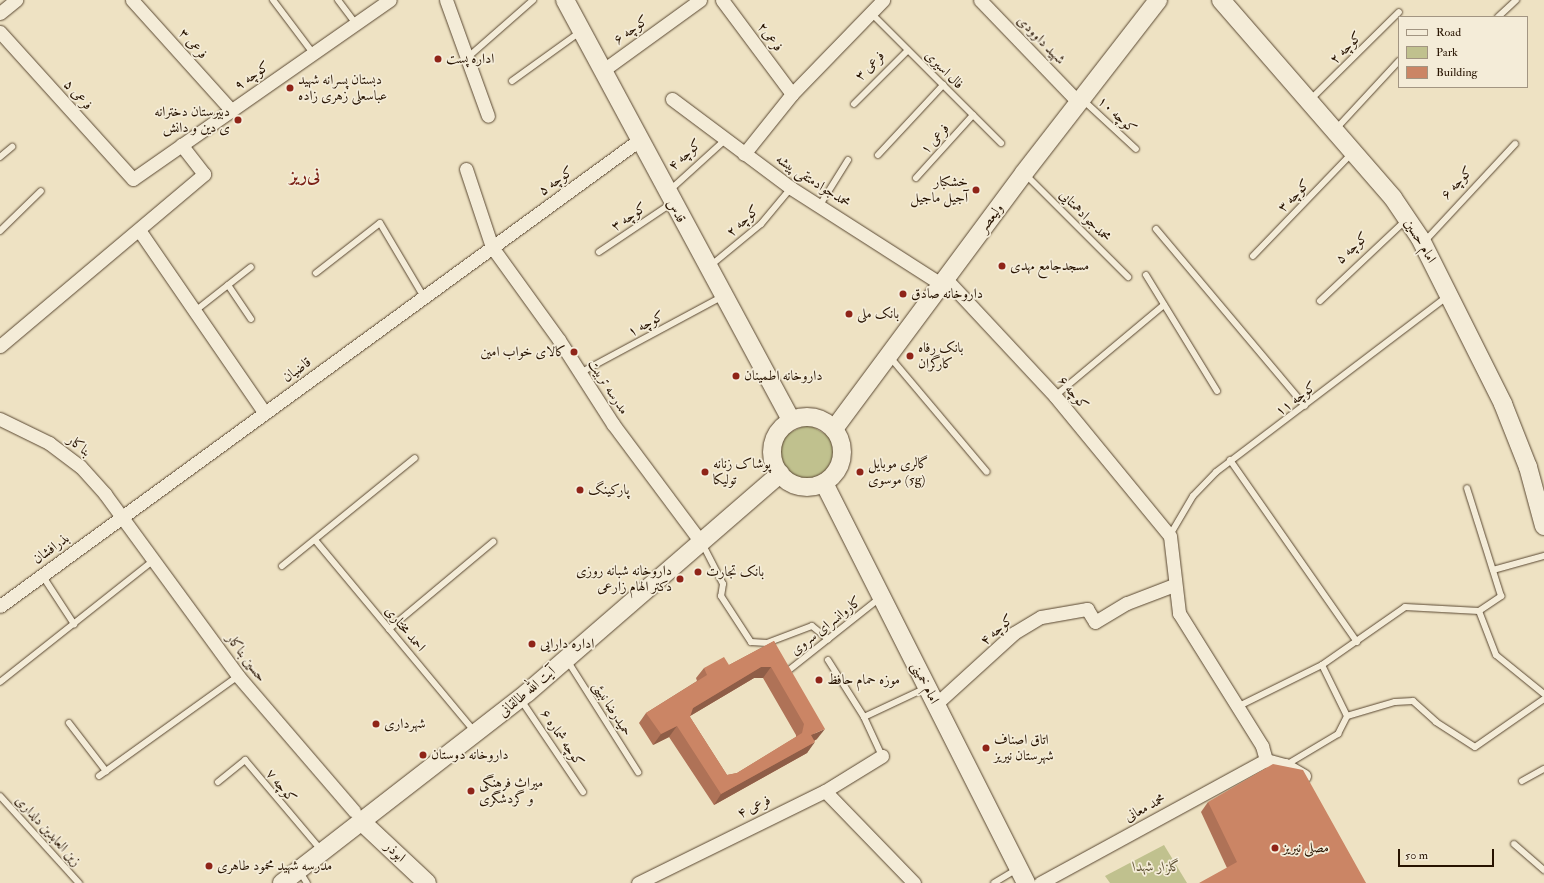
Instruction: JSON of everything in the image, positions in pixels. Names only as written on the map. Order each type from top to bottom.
[{"type":"main road","name":"قدس","points":[[564,0],[638,141],[791,420]]},
{"type":"main road","name":"امام حسین","points":[[1221,0],[1353,152],[1407,219],[1423,244],[1451,294],[1503,404],[1528,467],[1544,526]]},
{"type":"main road","name":"ولیعصر","points":[[834,429],[888,354],[1153,3]]},
{"type":"main road","points":[[814,417],[834,429],[841,443],[842,458],[835,472],[824,482],[800,486],[780,474],[772,455],[772,444],[782,426],[791,420],[814,417]]},
{"type":"main road","name":"آیت الله طالقانی","points":[[282,883],[303,877],[323,852],[358,816],[476,733],[520,698],[780,474]]},
{"type":"main road","name":"امام خمینی","points":[[824,482],[1022,875]]},
{"type":"main road","name":"ابوذر","points":[[358,816],[427,883]]},
{"type":"street","name":"فرعی ۳","points":[[132,0],[231,110]]},
{"type":"street","name":"کوچه ۹","points":[[133,179],[390,0]]},
{"type":"street","points":[[446,0],[488,116]]},
{"type":"street","name":"کوچه ۶","points":[[602,71],[700,0]]},
{"type":"street","name":"فرعی۲","points":[[722,0],[792,94]]},
{"type":"street","points":[[744,154],[792,94],[883,0]]},
{"type":"street","name":"شهید داوودی","points":[[980,0],[1080,101]]},
{"type":"street","points":[[0,13],[14,1]]},
{"type":"street","name":"فرعی ۵","points":[[0,32],[133,179]]},
{"type":"street","name":"محمدجوادمتقی پیشه","points":[[672,99],[791,188],[943,281]]},
{"type":"street","name":"کوچه ۵","points":[[492,247],[638,141]]},
{"type":"street","points":[[0,346],[204,174],[181,145]]},
{"type":"street","name":"مدرسه تربیت","points":[[466,169],[492,247],[701,542]]},
{"type":"street","points":[[139,230],[265,413]]},
{"type":"street","name":"قاضیان","points":[[121,518],[492,247]]},
{"type":"street","name":"۶ کوچه","points":[[943,281],[1055,396],[1170,536]]},
{"type":"street","name":"بناکار","points":[[0,419],[49,443],[80,466],[121,518]]},
{"type":"street","name":"حسین بناکار","points":[[121,518],[154,560],[238,676],[358,816]]},
{"type":"street","name":"بذرافشان","points":[[0,606],[121,518]]},
{"type":"street","points":[[1170,536],[1174,585],[1179,613],[1262,746],[1266,760],[1285,765],[1306,778],[1313,790]]},
{"type":"street","name":"کوچه ۴","points":[[936,704],[1014,633],[1040,617],[1087,609],[1095,622],[1127,603],[1174,585]]},
{"type":"street","name":"فرعی ۴","points":[[638,883],[825,790],[882,756]]},
{"type":"street","name":"محمد معانی","points":[[1040,883],[1266,760]]},
{"type":"street","points":[[825,790],[914,883]]},
{"type":"lane","points":[[273,0],[313,54]]},
{"type":"lane","points":[[338,0],[356,24]]},
{"type":"lane","points":[[467,58],[533,0]]},
{"type":"lane","points":[[1499,16],[1516,0]]},
{"type":"lane","name":"کوچه ۲","points":[[1309,101],[1399,12]]},
{"type":"lane","name":"فال اسیری","points":[[871,13],[1001,143]]},
{"type":"lane","points":[[512,81],[581,31]]},
{"type":"lane","name":"فرعی ۳","points":[[854,104],[908,50]]},
{"type":"lane","points":[[1334,131],[1398,62]]},
{"type":"lane","points":[[878,155],[943,86]]},
{"type":"lane","name":"کوچه ۱۰","points":[[1080,101],[1136,149]]},
{"type":"lane","name":"فرعی ۱","points":[[916,178],[973,115]]},
{"type":"lane","name":"کوچه ۴","points":[[669,198],[725,140]]},
{"type":"lane","name":"کوچه ۶","points":[[1423,244],[1515,144]]},
{"type":"lane","points":[[0,157],[12,146]]},
{"type":"lane","name":"کوچه ۳","points":[[1253,256],[1353,152]]},
{"type":"lane","points":[[820,205],[848,160]]},
{"type":"lane","name":"محمدجوادهمتایی","points":[[1024,173],[1128,277]]},
{"type":"lane","name":"کوچه ۲","points":[[708,268],[761,224],[791,188]]},
{"type":"lane","points":[[0,231],[41,191]]},
{"type":"lane","name":"کوچه ۳","points":[[599,252],[669,198]]},
{"type":"lane","name":"کوچه ۵","points":[[1320,301],[1407,219]]},
{"type":"lane","points":[[316,273],[380,223],[424,297]]},
{"type":"lane","points":[[1156,229],[1305,406]]},
{"type":"lane","points":[[195,311],[251,267]]},
{"type":"lane","points":[[1146,275],[1217,391]]},
{"type":"lane","points":[[228,285],[250,319]]},
{"type":"lane","name":"کوچه ۱۱","points":[[1170,536],[1193,496],[1230,460],[1305,406],[1451,294]]},
{"type":"lane","name":"کوچه ۱","points":[[580,373],[723,296]]},
{"type":"lane","points":[[1055,396],[1164,305]]},
{"type":"lane","points":[[888,354],[987,472]]},
{"type":"lane","points":[[282,566],[415,458]]},
{"type":"lane","points":[[1230,460],[1357,642]]},
{"type":"lane","points":[[1237,707],[1322,665],[1357,642],[1367,631],[1405,607],[1479,611],[1501,596],[1467,488]]},
{"type":"lane","name":"احمد مختاری","points":[[315,540],[476,733]]},
{"type":"lane","points":[[389,629],[493,542]]},
{"type":"lane","points":[[701,542],[723,584],[721,596],[751,642],[767,643],[812,626],[828,639]]},
{"type":"lane","points":[[1493,570],[1544,556]]},
{"type":"lane","points":[[0,682],[154,560]]},
{"type":"lane","points":[[42,575],[74,624]]},
{"type":"lane","name":"کاروانسرای سروی","points":[[784,674],[882,597]]},
{"type":"lane","points":[[1479,611],[1496,655],[1544,694]]},
{"type":"lane","name":"حمیدرضا نبیئی","points":[[566,659],[638,772]]},
{"type":"lane","points":[[828,660],[864,717],[882,756]]},
{"type":"lane","points":[[1322,665],[1347,716]]},
{"type":"lane","points":[[99,776],[238,676]]},
{"type":"lane","points":[[864,717],[927,687]]},
{"type":"lane","name":"کوچه شماره ۶","points":[[520,698],[583,792]]},
{"type":"lane","points":[[1285,765],[1338,734],[1347,716],[1395,702],[1413,701],[1436,722],[1475,747],[1544,699]]},
{"type":"lane","points":[[69,723],[106,771]]},
{"type":"lane","name":"کوچه ۷","points":[[218,782],[245,760],[323,852]]},
{"type":"lane","points":[[1522,781],[1544,769]]},
{"type":"lane","name":"زین العابدین دلداری","points":[[0,796],[78,883]]},
{"type":"lane","points":[[1514,844],[1544,870]]},
{"type":"lane","points":[[994,883],[1022,875]]},
{"type":"green space","points":[[808,424],[830,437],[834,455],[826,471],[809,480],[800,479],[774,465],[785,435]]},
{"type":"green space","name":"گلزار شهدا","points":[[1164,845],[1187,883],[1110,883],[1105,876]]},
{"type":"building","points":[[774,641],[825,729],[811,735],[815,742],[721,794],[677,726],[661,734],[646,713],[707,675],[704,668],[724,657],[729,665]],"holes":[[[761,667],[771,667],[804,724],[802,733],[737,773],[727,775],[690,717],[693,708]]]},
{"type":"building","name":"مصلی نیریز","points":[[1273,764],[1303,770],[1366,883],[1199,883],[1237,862],[1208,802]]},
{"type":"place","name":"اداره پست","points":[[438,59]]},
{"type":"place","name":"دبستان پسرانه شهید عباسعلی زهری زاده","points":[[290,88]]},
{"type":"place","name":"دبیرستان دخترانه ی دین و دانش","points":[[238,120]]},
{"type":"place","name":"خشکبار آجیل ماجیل","points":[[976,190]]},
{"type":"place","name":"مسجدجامع مهدی","points":[[1002,266]]},
{"type":"place","name":"داروخانه صادق","points":[[903,294]]},
{"type":"place","name":"بانک ملی","points":[[849,314]]},
{"type":"place","name":"کالای خواب امین","points":[[574,352]]},
{"type":"place","name":"بانک رفاه کارگران","points":[[910,356]]},
{"type":"place","name":"داروخانه اطمینان","points":[[736,376]]},
{"type":"place","name":"پوشاک زنانه تولیکا","points":[[705,472]]},
{"type":"place","name":"گالری موبایل موسوی (5g)","points":[[860,472]]},
{"type":"place","name":"پارکینگ","points":[[580,490]]},
{"type":"place","name":"بانک تجارت","points":[[698,572]]},
{"type":"place","name":"داروخانه شبانه روزی دکتر الهام زارعی","points":[[680,579]]},
{"type":"place","name":"اداره دارایی","points":[[532,644]]},
{"type":"place","name":"موزه حمام حافظ","points":[[819,680]]},
{"type":"place","name":"شهرداری","points":[[376,724]]},
{"type":"place","name":"اتاق اصناف شهرستان نیریز","points":[[986,748]]},
{"type":"place","name":"داروخانه دوستان","points":[[423,755]]},
{"type":"place","name":"میراث فرهنگی و گردشگری","points":[[471,791]]},
{"type":"place","name":"مصلی نیریز","points":[[1275,848]]},
{"type":"place","name":"مدرسه شهید محمود طاهری","points":[[209,866]]},
{"type":"district","name":"نی‌ریز","points":[[305,176]]}]
